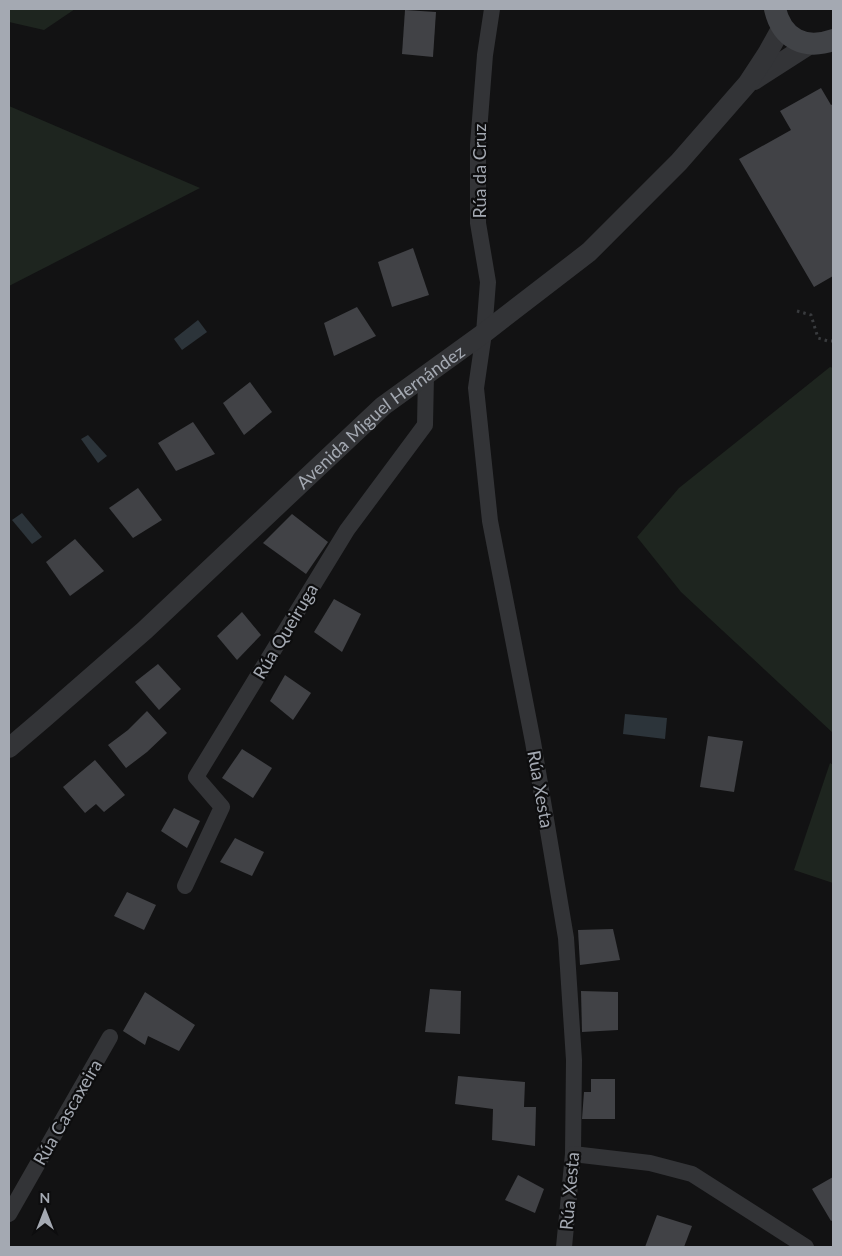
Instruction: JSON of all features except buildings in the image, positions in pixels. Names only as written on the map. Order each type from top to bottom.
[{"type":"main road","points":[[774,16],[789,35],[799,41],[810,44],[823,44],[833,40]]},
{"type":"street","name":"Rúa da Cruz","points":[[484,333],[488,282],[478,223],[478,145],[485,55],[492,9]]},
{"type":"street","points":[[748,84],[767,54],[774,16]]},
{"type":"street","points":[[748,84],[810,44]]},
{"type":"street","name":"Avenida Miguel Hernández","points":[[9,748],[145,630],[383,406],[484,333],[589,252],[679,162],[748,84]]},
{"type":"street","name":"Rúa Xesta","points":[[484,333],[476,388],[490,521],[533,742],[566,938],[574,1060],[573,1154],[564,1247]]},
{"type":"street","name":"Rúa Queiruga","points":[[186,886],[222,806],[196,777],[347,530],[425,425],[426,375]]},
{"type":"street","name":"Rúa Cascaxeira","points":[[9,1214],[110,1037]]},
{"type":"street","points":[[573,1154],[650,1163],[692,1174],[806,1247]]},
{"type":"path","points":[[797,311],[811,315],[818,338],[833,341]]},
{"type":"shaded area","points":[[9,9],[75,9],[44,30],[9,22]]},
{"type":"shaded area","points":[[9,106],[200,188],[9,286]]},
{"type":"shaded area","points":[[198,320],[207,332],[182,350],[174,339]]},
{"type":"shaded area","points":[[830,367],[833,368],[833,733],[681,592],[637,537],[679,488]]},
{"type":"shaded area","points":[[88,435],[107,456],[98,463],[81,439]]},
{"type":"shaded area","points":[[22,513],[42,537],[32,544],[12,520]]},
{"type":"shaded area","points":[[625,714],[667,718],[665,739],[623,734]]},
{"type":"shaded area","points":[[830,763],[833,765],[833,883],[794,870]]}]
